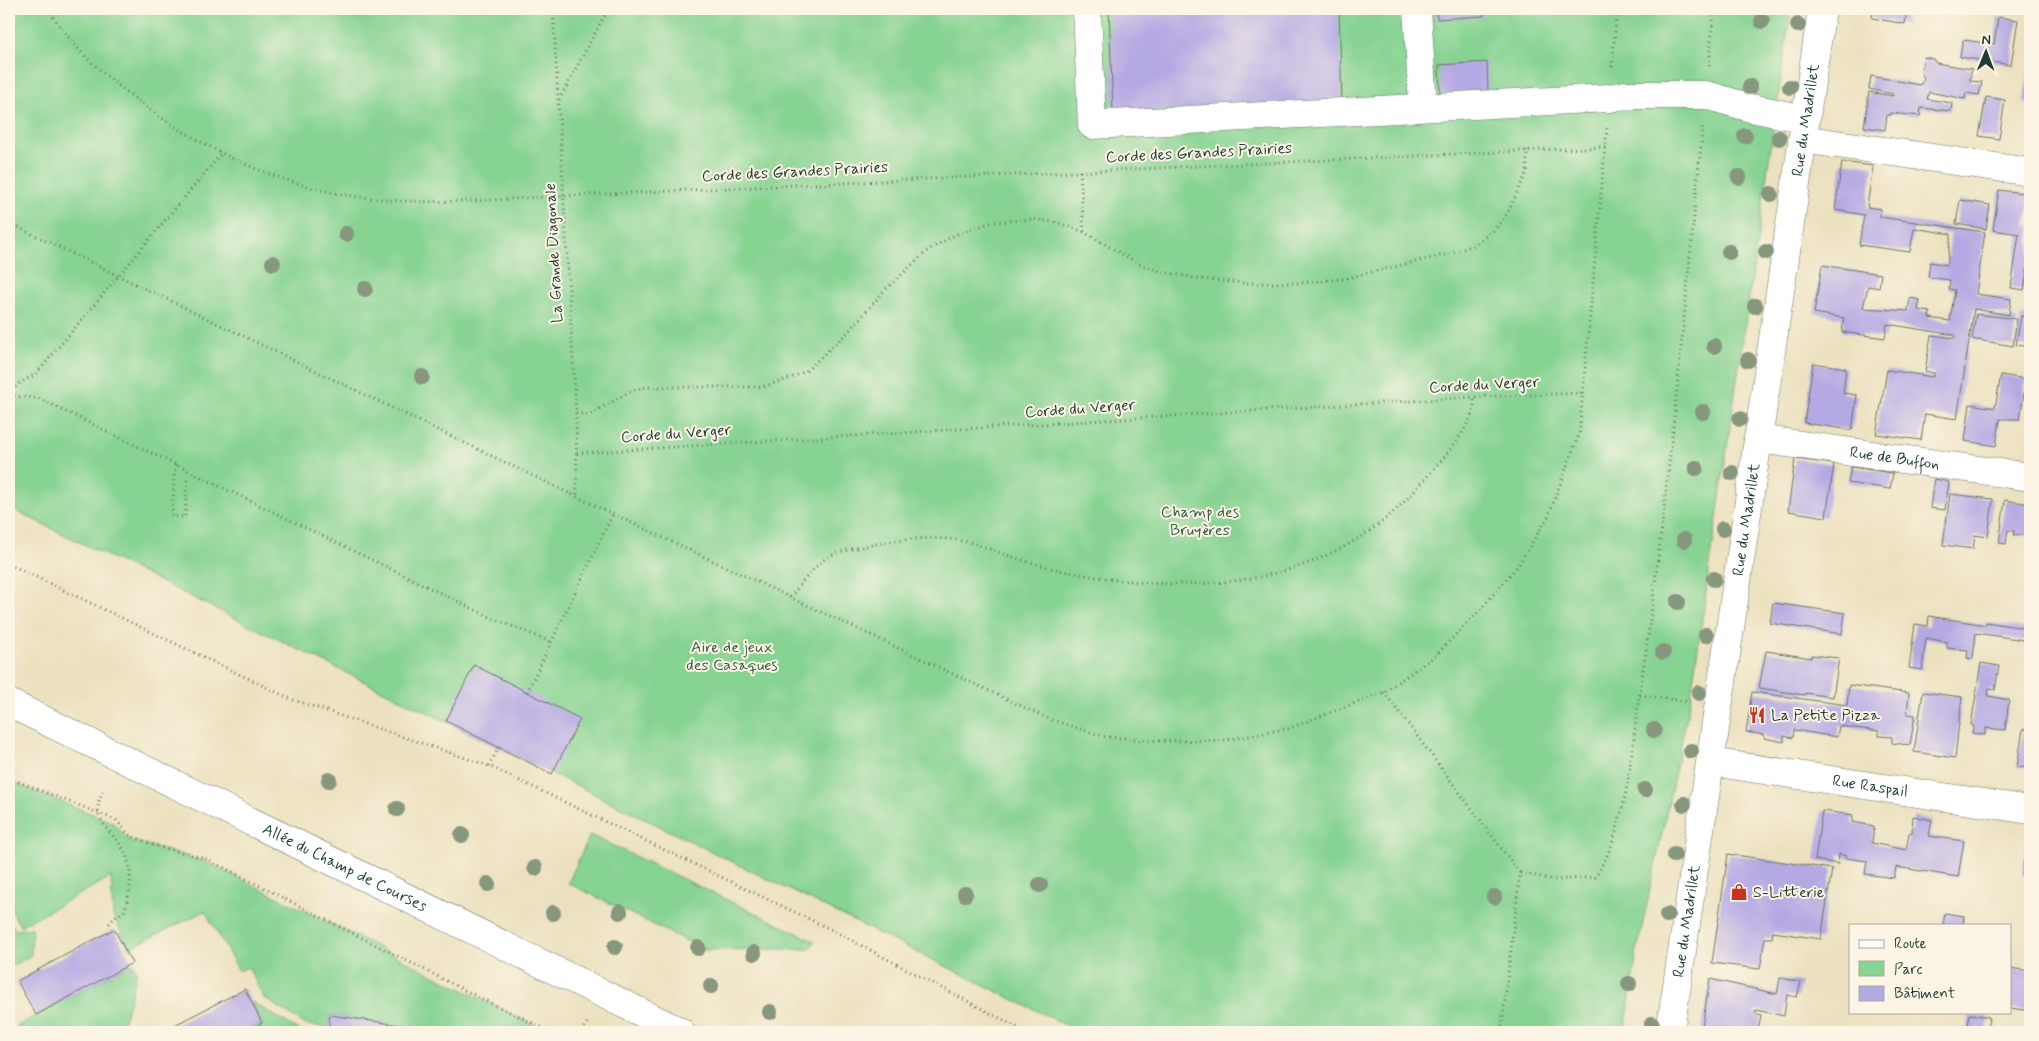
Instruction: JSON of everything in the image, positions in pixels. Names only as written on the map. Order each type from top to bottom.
[{"type":"street","points":[[1087,9],[1092,125],[1423,106],[1609,98],[1625,95],[1706,95],[1751,108],[1804,129],[2030,172]]},
{"type":"street","points":[[1417,9],[1423,106]]},
{"type":"street","name":"Rue du Madrillet","points":[[1670,1032],[1822,9]]},
{"type":"street","name":"Rue de Buffon","points":[[1758,439],[2030,477]]},
{"type":"street","name":"Allée du Champ de Courses","points":[[9,703],[681,1032]]},
{"type":"street","name":"Rue Raspail","points":[[1711,762],[2030,810]]},
{"type":"path","name":"Corde des Grandes Prairies","points":[[46,9],[88,60],[146,109],[221,154],[317,189],[378,200],[440,201],[563,196],[1606,147]]},
{"type":"path","name":"La Grande Diagonale","points":[[552,9],[576,413],[577,497]]},
{"type":"path","points":[[558,101],[608,9]]},
{"type":"path","points":[[9,222],[117,276],[577,497],[1049,720],[1106,737],[1162,741],[1228,740],[1290,728],[1384,692],[1435,656],[1481,608],[1520,564],[1548,517],[1579,434],[1617,9]]},
{"type":"path","points":[[1384,692],[1520,873],[1556,880],[1595,877],[1607,859],[1614,840],[1632,755],[1654,601],[1714,9]]},
{"type":"path","points":[[576,413],[589,415],[633,390],[645,386],[762,386],[791,378],[806,371],[847,333],[884,291],[928,250],[957,234],[993,222],[1013,219],[1050,222],[1084,232],[1141,265],[1164,272],[1200,279],[1244,283],[1301,283],[1342,279],[1453,253],[1476,244],[1495,229],[1507,214],[1527,172],[1527,150]]},
{"type":"path","points":[[221,154],[36,374],[18,384],[9,396],[38,398],[492,618],[552,643]]},
{"type":"path","points":[[1080,171],[1084,232]]},
{"type":"path","name":"Corde du Verger","points":[[577,453],[1474,397],[1584,393]]},
{"type":"path","points":[[790,597],[824,560],[837,553],[892,541],[927,538],[968,542],[1009,556],[1079,574],[1139,581],[1199,585],[1240,582],[1292,570],[1340,550],[1383,520],[1416,490],[1449,450],[1466,424],[1475,407],[1474,397]]},
{"type":"path","points":[[176,465],[172,516],[185,517],[187,480]]},
{"type":"path","points":[[527,692],[614,514]]},
{"type":"path","points":[[9,564],[291,699],[489,766],[830,929],[1026,1032]]},
{"type":"path","points":[[489,766],[499,747]]},
{"type":"path","points":[[9,778],[116,820],[129,835],[156,846],[207,859],[480,998],[552,1032]]},
{"type":"path","points":[[103,791],[97,812],[100,820],[121,845],[130,871],[130,890],[124,912],[116,916],[108,925]]},
{"type":"path","points":[[1501,1032],[1520,873]]},
{"type":"green space","name":"Champ des Bruyères","points":[[9,9],[1791,9],[1690,702],[1637,950],[1625,1032],[1080,1032],[9,509]]},
{"type":"green space","points":[[9,781],[112,822],[129,840],[207,862],[548,1032],[448,1032],[330,1015],[328,1028],[304,1024],[264,998],[248,967],[239,971],[205,911],[129,948],[113,915],[111,877],[20,926],[9,906]]},
{"type":"green space","points":[[590,835],[814,941],[810,949],[705,950],[568,883]]},
{"type":"green space","points":[[9,920],[15,930],[32,928],[31,955],[9,968]]},
{"type":"green space","points":[[132,963],[137,972],[125,1018],[116,1032],[23,1032],[17,1026]]},
{"type":"green space","points":[[252,1002],[302,1032],[243,1032],[262,1023]]},
{"type":"building","points":[[1109,9],[1339,9],[1342,102],[1113,112]]},
{"type":"building","points":[[1436,9],[1484,9],[1484,16],[1437,19]]},
{"type":"building","points":[[1873,9],[1907,9],[1905,24],[1872,18]]},
{"type":"building","points":[[1998,17],[2018,20],[2011,65],[1960,57],[1963,40],[1994,44]]},
{"type":"building","points":[[1924,57],[1933,59],[1936,63],[1972,69],[1970,81],[1982,82],[1979,95],[1966,93],[1965,99],[1929,92],[1927,99],[1952,103],[1951,111],[1921,108],[1920,116],[1891,113],[1891,115],[1887,115],[1885,130],[1864,127],[1869,92],[1893,96],[1893,94],[1869,89],[1871,76],[1920,85],[1924,79],[1921,71]]},
{"type":"building","points":[[1487,62],[1488,92],[1440,94],[1439,65]]},
{"type":"building","points":[[2030,68],[2030,104],[2024,102]]},
{"type":"building","points":[[1986,97],[2005,100],[1999,139],[1979,136]]},
{"type":"building","points":[[1842,162],[1873,166],[1867,207],[1881,209],[1880,217],[1985,232],[1976,294],[2011,299],[2009,315],[1974,309],[1957,419],[1925,414],[1921,440],[1876,434],[1887,370],[1933,377],[1934,373],[1925,371],[1931,335],[1955,338],[1955,335],[1887,324],[1885,338],[1842,332],[1844,318],[1814,313],[1822,265],[1881,274],[1879,288],[1868,286],[1863,308],[1908,311],[1910,298],[1920,300],[1918,310],[1930,312],[1929,318],[1950,321],[1955,290],[1949,289],[1950,280],[1928,277],[1930,262],[1947,265],[1951,234],[1914,228],[1910,252],[1859,245],[1864,215],[1835,210]]},
{"type":"building","points":[[1999,190],[2030,194],[2026,225],[2030,226],[2030,252],[2024,290],[2011,288],[2019,234],[1993,230]]},
{"type":"building","points":[[1960,200],[1990,205],[1986,229],[1956,224]]},
{"type":"building","points":[[1976,314],[2017,319],[2013,346],[1972,339]]},
{"type":"building","points":[[2021,316],[2030,317],[2030,347],[2016,345]]},
{"type":"building","points":[[1813,363],[1846,368],[1843,393],[1857,395],[1852,430],[1804,423]]},
{"type":"building","points":[[2001,375],[2026,379],[2020,419],[2000,419],[1996,446],[1965,441],[1970,404],[1995,408]]},
{"type":"building","points":[[1795,459],[1834,464],[1826,517],[1788,511]]},
{"type":"building","points":[[1851,467],[1893,473],[1890,489],[1848,483]]},
{"type":"building","points":[[1934,479],[1949,482],[1945,510],[1930,508]]},
{"type":"building","points":[[1950,494],[1993,499],[1988,537],[1975,535],[1973,549],[1943,545]]},
{"type":"building","points":[[2005,500],[2030,504],[2030,534],[2013,535],[2014,531],[2008,530],[2006,544],[1999,543]]},
{"type":"building","points":[[1773,603],[1845,613],[1842,634],[1770,623]]},
{"type":"building","points":[[1929,616],[1986,625],[1986,622],[2030,629],[2030,641],[1976,633],[1973,659],[1967,658],[1968,650],[1947,648],[1947,642],[1926,638],[1922,670],[1909,668],[1915,624],[1928,626]]},
{"type":"building","points":[[1766,651],[1811,658],[1811,655],[1839,658],[1833,697],[1759,688]]},
{"type":"building","points":[[1981,663],[1999,666],[1995,690],[1989,689],[1988,696],[2009,700],[2005,730],[1986,728],[1985,735],[1972,733],[1974,726],[1971,725]]},
{"type":"building","points":[[474,665],[580,719],[552,774],[446,721]]},
{"type":"building","points":[[1849,685],[1909,693],[1907,714],[1915,715],[1910,745],[1892,743],[1892,737],[1879,736],[1879,731],[1839,726],[1837,737],[1794,730],[1793,738],[1784,736],[1784,742],[1764,738],[1764,735],[1746,732],[1752,692],[1847,705]]},
{"type":"building","points":[[1923,692],[1962,697],[1955,758],[1914,752]]},
{"type":"building","points":[[2023,729],[2030,730],[2030,776],[2027,776],[2029,768],[2017,767]]},
{"type":"building","points":[[1822,811],[1853,815],[1852,822],[1874,826],[1872,843],[1906,850],[1909,833],[1912,832],[1913,816],[1932,820],[1929,836],[1964,841],[1958,877],[1896,867],[1894,878],[1865,874],[1867,861],[1846,858],[1846,856],[1839,854],[1838,864],[1815,860]]},
{"type":"building","points":[[2027,842],[2030,842],[2030,877],[2022,875]]},
{"type":"building","points":[[1728,854],[1832,869],[1821,939],[1773,932],[1772,938],[1765,938],[1760,969],[1712,963]]},
{"type":"building","points":[[1945,913],[1964,916],[1963,924],[1943,924]]},
{"type":"building","points":[[114,929],[132,963],[36,1015],[17,981]]},
{"type":"building","points":[[2012,968],[2030,971],[2030,1011],[2012,1008]]},
{"type":"building","points":[[1780,978],[1801,982],[1797,997],[1787,995],[1784,1016],[1756,1010],[1755,1013],[1761,1015],[1758,1032],[1701,1032],[1710,979],[1777,994]]},
{"type":"building","points":[[245,989],[262,1023],[243,1032],[161,1032]]},
{"type":"building","points":[[1970,1014],[1989,1017],[1987,1032],[1967,1030]]},
{"type":"building","points":[[330,1015],[441,1031],[441,1032],[328,1032]]},
{"type":"place","name":"La Petite Pizza","points":[[1757,715]]},
{"type":"place","name":"S-Litterie","points":[[1739,892]]},
{"type":"park label","name":"Aire de jeux des Casaques","points":[[732,656]]}]
